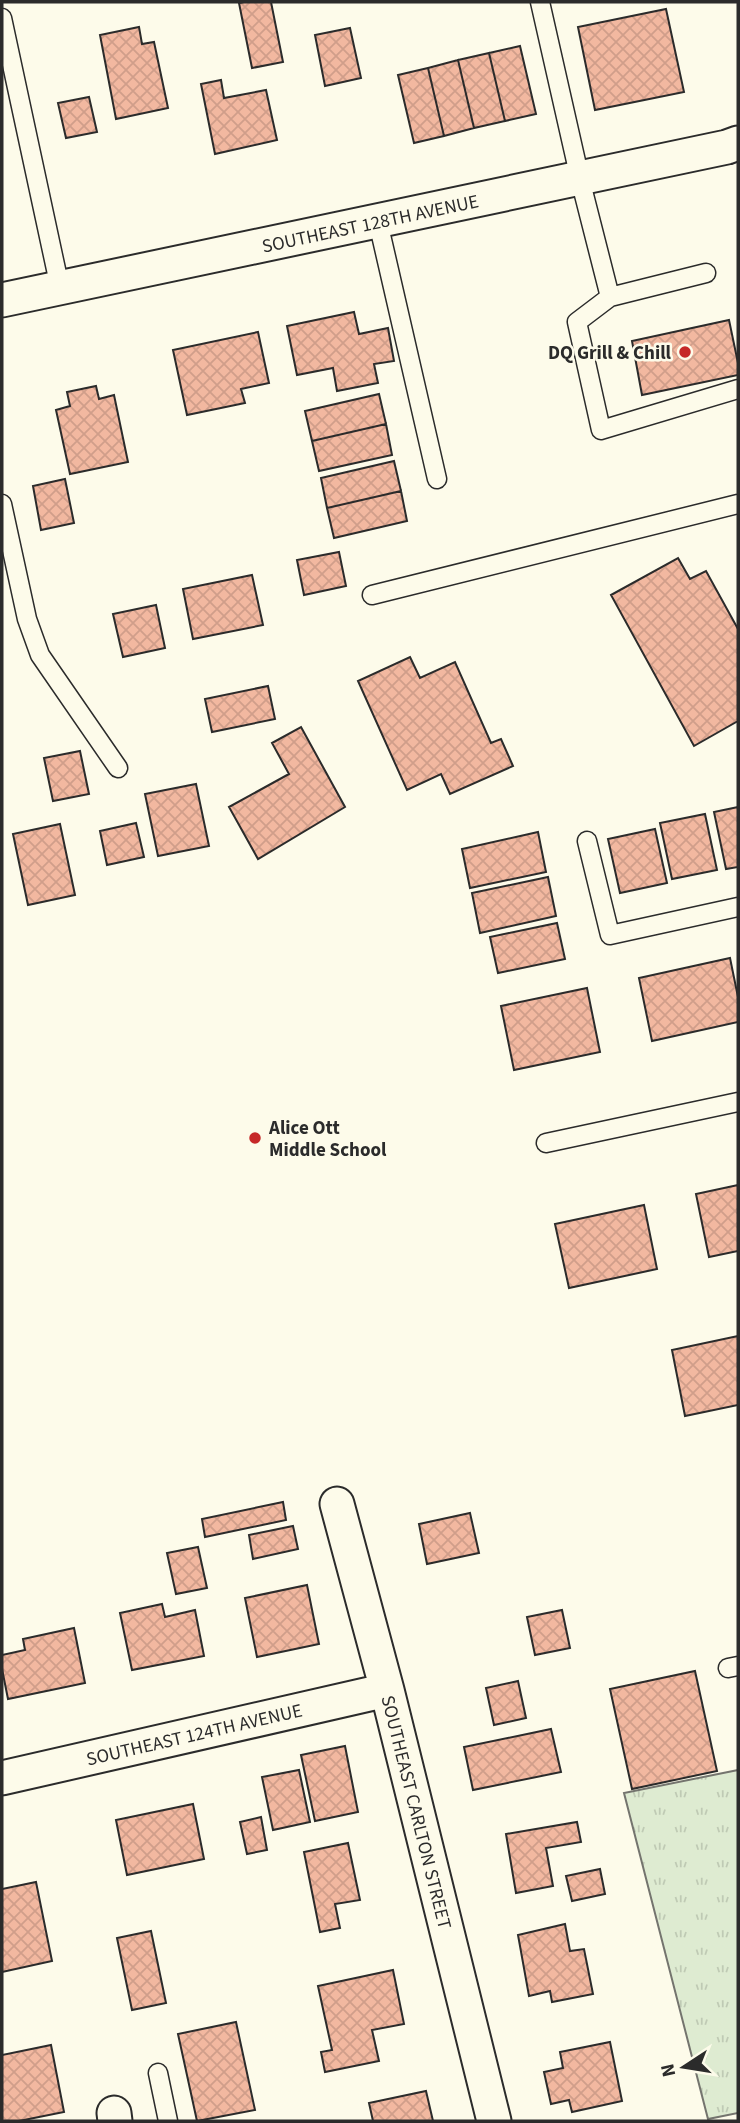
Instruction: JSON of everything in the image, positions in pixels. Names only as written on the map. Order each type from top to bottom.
[{"type":"street","name":"SOUTHEAST 128TH AVENUE","points":[[2,300],[580,179],[738,143]]},
{"type":"street","name":"SOUTHEAST CARLTON STREET","points":[[337,1504],[387,1690],[494,2121]]},
{"type":"street","name":"SOUTHEAST 124TH AVENUE","points":[[2,1778],[387,1690]]},
{"type":"lane","points":[[540,2],[610,297]]},
{"type":"lane","points":[[2,18],[60,288]]},
{"type":"lane","points":[[378,222],[437,479]]},
{"type":"lane","points":[[706,272],[610,297],[576,322],[601,430],[738,389]]},
{"type":"lane","points":[[372,595],[738,504]]},
{"type":"lane","points":[[2,505],[27,619],[40,655],[118,768]]},
{"type":"lane","points":[[587,841],[610,935],[738,907]]},
{"type":"lane","points":[[546,1143],[738,1102]]},
{"type":"lane","points":[[158,2073],[168,2121]]},
{"type":"green space","points":[[738,1770],[738,2113],[708,2119],[624,1793]]},
{"type":"building","points":[[271,2],[283,62],[252,68],[239,3]]},
{"type":"building","points":[[666,9],[684,92],[595,110],[578,27]]},
{"type":"building","points":[[139,27],[142,44],[154,42],[168,108],[116,119],[100,35]]},
{"type":"building","points":[[350,28],[361,78],[325,86],[315,35]]},
{"type":"building","points":[[520,46],[536,114],[505,121],[489,53]]},
{"type":"building","points":[[489,53],[505,121],[474,128],[458,60]]},
{"type":"building","points":[[458,60],[474,128],[444,136],[428,68]]},
{"type":"building","points":[[428,68],[444,136],[414,143],[398,75]]},
{"type":"building","points":[[221,80],[224,98],[266,90],[277,140],[215,154],[201,84]]},
{"type":"building","points":[[89,97],[97,132],[66,138],[58,103]]},
{"type":"building","points":[[354,312],[359,334],[388,328],[394,361],[374,364],[378,383],[337,391],[333,368],[297,375],[287,326]]},
{"type":"building","name":"DQ Grill & Chill","points":[[729,320],[738,375],[642,395],[632,341]]},
{"type":"building","points":[[258,332],[269,383],[241,389],[245,403],[187,415],[173,350]]},
{"type":"building","points":[[96,386],[99,399],[114,395],[128,462],[70,474],[56,410],[70,406],[67,392]]},
{"type":"building","points":[[379,394],[386,424],[312,441],[305,411]]},
{"type":"building","points":[[386,424],[392,455],[319,471],[312,441]]},
{"type":"building","points":[[394,461],[401,491],[327,508],[321,478]]},
{"type":"building","points":[[65,479],[74,523],[41,530],[33,486]]},
{"type":"building","points":[[401,491],[407,521],[334,538],[327,508]]},
{"type":"building","points":[[339,552],[346,586],[304,595],[297,560]]},
{"type":"building","points":[[678,558],[690,579],[706,571],[738,629],[738,721],[694,746],[611,595]]},
{"type":"building","points":[[252,575],[263,625],[193,639],[183,589]]},
{"type":"building","points":[[156,605],[165,648],[123,657],[113,614]]},
{"type":"building","points":[[410,657],[420,678],[455,662],[491,743],[501,739],[513,766],[450,794],[441,774],[407,790],[358,681]]},
{"type":"building","points":[[268,686],[275,719],[212,732],[205,699]]},
{"type":"building","points":[[301,727],[345,807],[258,859],[229,807],[289,774],[272,743]]},
{"type":"building","points":[[80,751],[89,794],[53,801],[44,758]]},
{"type":"building","points":[[196,784],[209,846],[158,856],[145,794]]},
{"type":"building","points":[[738,807],[738,867],[726,869],[714,812]]},
{"type":"building","points":[[705,814],[717,870],[672,879],[660,823]]},
{"type":"building","points":[[136,823],[144,857],[107,865],[100,831]]},
{"type":"building","points":[[60,824],[75,895],[28,905],[13,834]]},
{"type":"building","points":[[655,829],[667,883],[620,893],[608,839]]},
{"type":"building","points":[[538,832],[546,872],[470,888],[462,849]]},
{"type":"building","points":[[548,877],[556,916],[480,933],[472,893]]},
{"type":"building","points":[[557,923],[565,959],[498,973],[490,937]]},
{"type":"building","points":[[730,958],[738,997],[738,1022],[652,1041],[639,978]]},
{"type":"building","points":[[587,988],[600,1052],[514,1070],[501,1006]]},
{"type":"building","points":[[738,1185],[738,1251],[709,1257],[696,1194]]},
{"type":"building","points":[[644,1205],[657,1269],[569,1288],[555,1224]]},
{"type":"building","points":[[738,1336],[738,1405],[685,1416],[672,1350]]},
{"type":"building","points":[[283,1502],[286,1520],[205,1537],[202,1519]]},
{"type":"building","points":[[470,1513],[479,1553],[427,1564],[419,1524]]},
{"type":"building","points":[[293,1526],[298,1549],[253,1559],[249,1535]]},
{"type":"building","points":[[198,1547],[207,1588],[176,1594],[167,1553]]},
{"type":"building","points":[[307,1585],[319,1644],[257,1657],[245,1598]]},
{"type":"building","points":[[162,1604],[165,1617],[195,1610],[204,1656],[132,1670],[120,1613]]},
{"type":"building","points":[[562,1610],[570,1648],[535,1655],[527,1617]]},
{"type":"building","points":[[74,1628],[85,1683],[8,1699],[2,1655],[25,1650],[23,1639]]},
{"type":"building","points":[[695,1671],[717,1771],[632,1789],[610,1689]]},
{"type":"building","points":[[518,1681],[526,1718],[494,1725],[486,1688]]},
{"type":"building","points":[[551,1729],[561,1772],[473,1790],[464,1747]]},
{"type":"building","points":[[345,1746],[358,1812],[315,1821],[301,1755]]},
{"type":"building","points":[[299,1770],[310,1822],[273,1830],[262,1777]]},
{"type":"building","points":[[193,1804],[204,1859],[127,1875],[116,1820]]},
{"type":"building","points":[[261,1817],[267,1850],[247,1854],[240,1822]]},
{"type":"building","points":[[577,1822],[581,1842],[546,1848],[553,1886],[516,1893],[506,1834]]},
{"type":"building","points":[[348,1843],[360,1900],[335,1904],[340,1928],[320,1932],[304,1852]]},
{"type":"building","points":[[600,1869],[605,1894],[572,1901],[566,1876]]},
{"type":"building","points":[[36,1882],[52,1961],[2,1972],[2,1889]]},
{"type":"building","points":[[565,1924],[570,1951],[584,1949],[593,1994],[552,2002],[550,1991],[529,1996],[518,1935]]},
{"type":"building","points":[[151,1931],[166,2003],[132,2010],[117,1938]]},
{"type":"building","points":[[393,1970],[404,2024],[372,2030],[379,2061],[325,2072],[321,2052],[332,2050],[318,1986]]},
{"type":"building","points":[[236,2022],[255,2110],[197,2121],[178,2034]]},
{"type":"building","points":[[610,2042],[622,2101],[572,2112],[569,2100],[551,2104],[544,2072],[563,2068],[560,2052]]},
{"type":"building","points":[[51,2045],[64,2112],[19,2121],[2,2121],[2,2055]]},
{"type":"building","points":[[426,2091],[433,2121],[373,2121],[369,2103]]},
{"type":"place","name":"DQ Grill & Chill","points":[[685,352]]},
{"type":"place","name":"Alice Ott Middle School","points":[[255,1138]]}]
